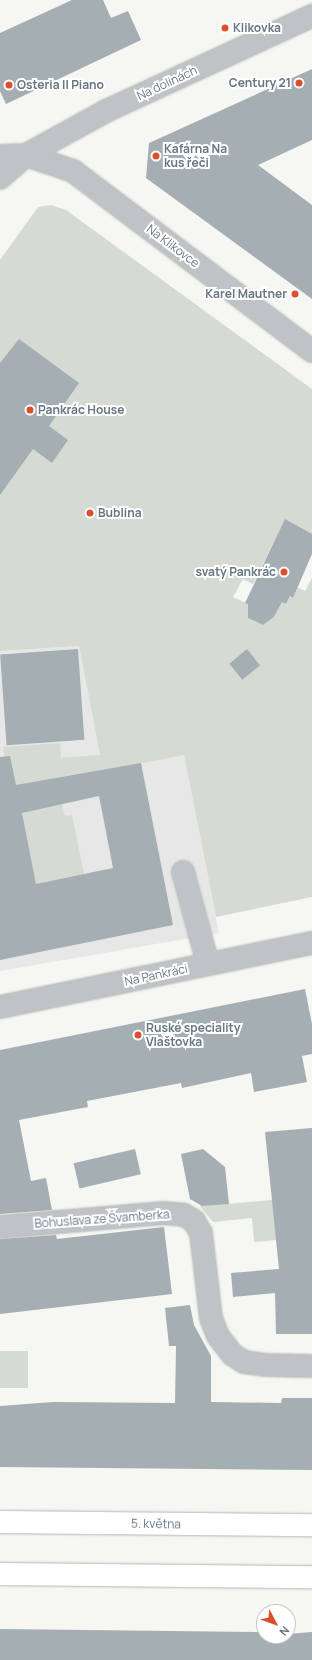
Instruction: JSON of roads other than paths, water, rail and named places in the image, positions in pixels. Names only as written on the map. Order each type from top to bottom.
[{"type":"main road","name":"5. května","points":[[0,1522],[312,1525]]},
{"type":"main road","points":[[0,1574],[312,1577]]},
{"type":"street","name":"Na dolinách","points":[[26,155],[106,111],[312,16]]},
{"type":"street","points":[[0,156],[26,155]]},
{"type":"street","points":[[0,178],[26,155]]},
{"type":"street","name":"Na Klikovce","points":[[26,155],[73,171],[312,351]]},
{"type":"street","points":[[183,872],[208,964]]},
{"type":"street","name":"Na Pankráci","points":[[0,1007],[312,943]]},
{"type":"street","name":"Bohuslava ze Švamberka","points":[[0,1227],[163,1213],[184,1215],[194,1222],[201,1233],[211,1318],[218,1336],[233,1355],[244,1362],[265,1366],[312,1366]]},
{"type":"place","name":"Klikovka","points":[[225,28]]},
{"type":"place","name":"Century 21","points":[[299,83]]},
{"type":"place","name":"Osteria Il Piano","points":[[9,85]]},
{"type":"place","name":"Kafárna Na kus řeči","points":[[156,156]]},
{"type":"place","name":"Karel Mautner","points":[[295,294]]},
{"type":"place","name":"Pankrác House","points":[[30,410]]},
{"type":"place","name":"Bublina","points":[[90,513]]},
{"type":"place","name":"svatý Pankrác","points":[[284,572]]},
{"type":"place","name":"Ruské speciality Vlaštovka","points":[[138,1035]]}]
